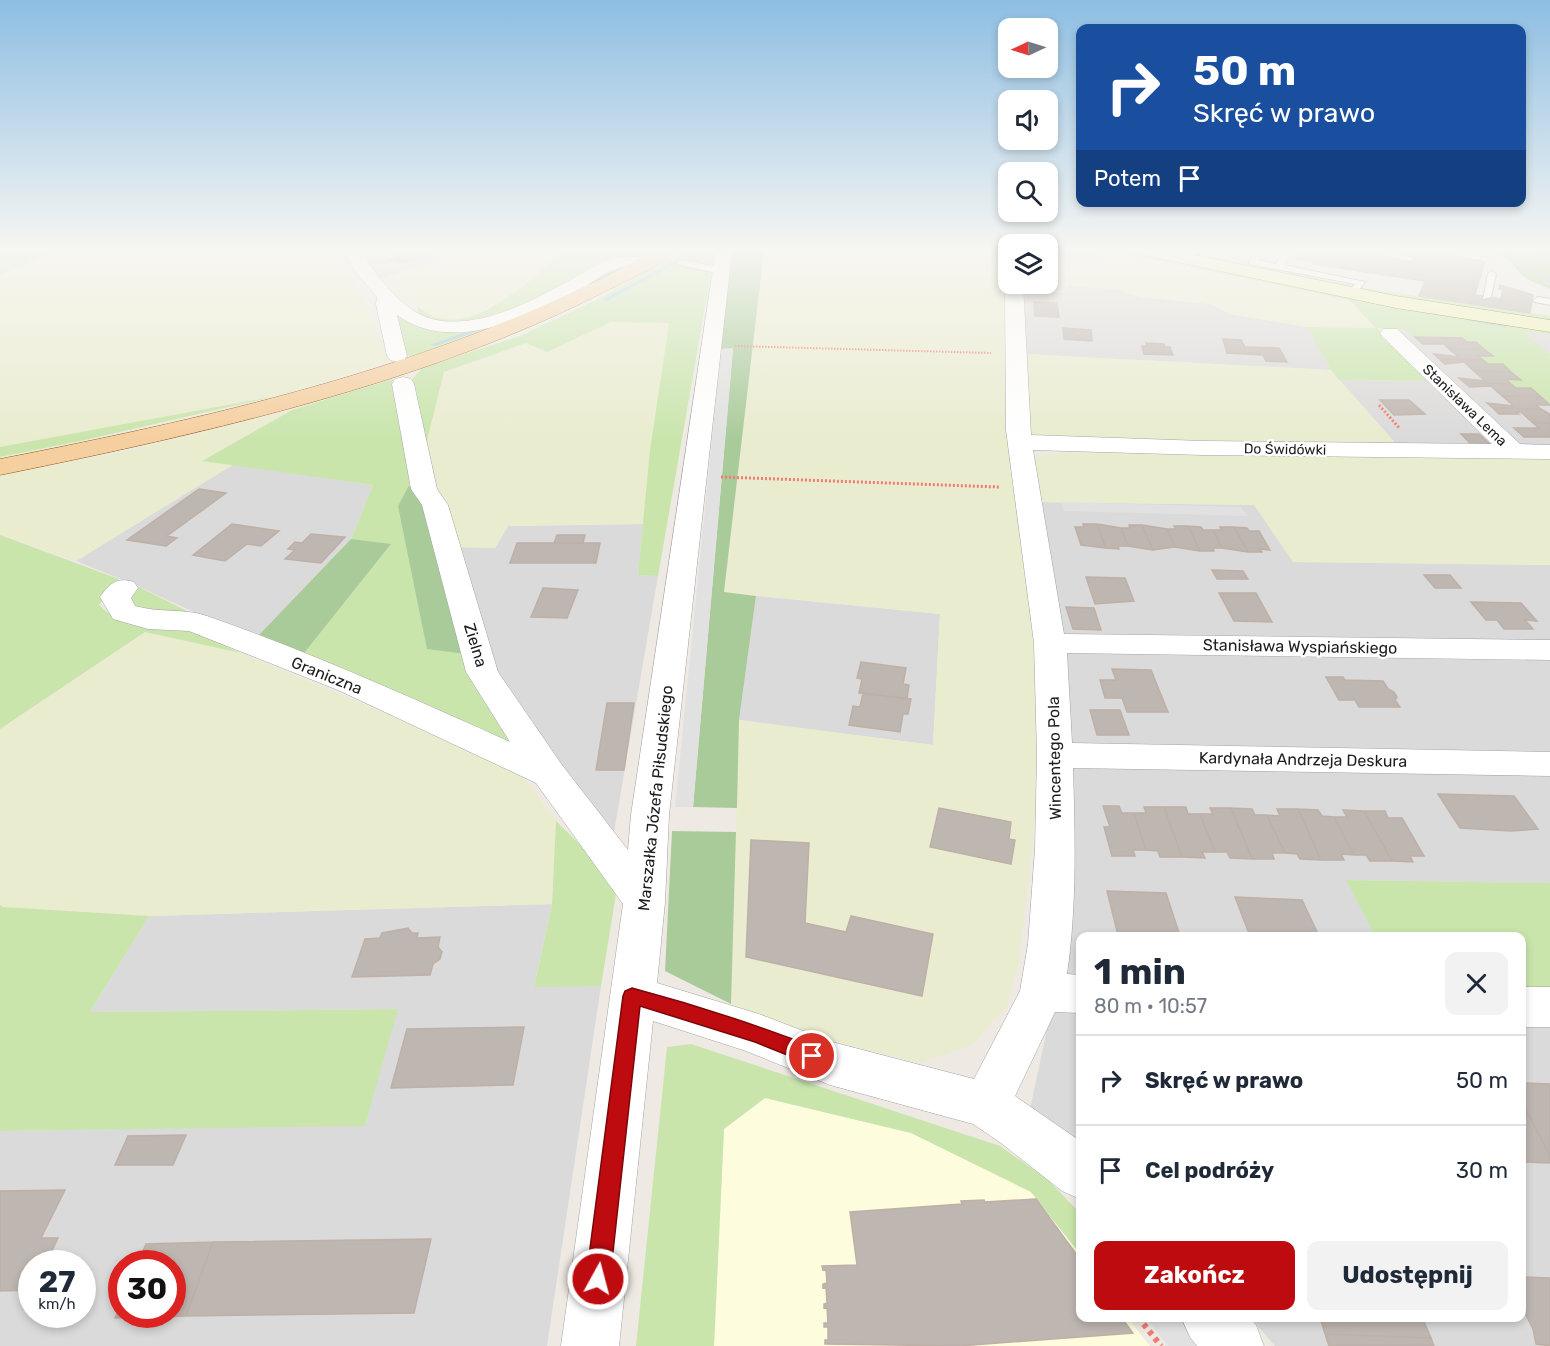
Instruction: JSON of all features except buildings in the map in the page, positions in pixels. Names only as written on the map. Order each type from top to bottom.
[{"type":"main road","points":[[4,466],[215,420],[387,372],[550,313]]},
{"type":"main road","points":[[1506,313],[1550,326]]},
{"type":"street","name":"Zielna","points":[[387,313],[424,489],[435,505],[482,672],[549,774],[644,902]]},
{"type":"street","points":[[409,313],[422,322],[434,326],[461,327],[475,325],[509,313]]},
{"type":"street","name":"Marszałka Józefa Piłsudskiego","points":[[590,1346],[644,902],[650,815],[715,313]]},
{"type":"street","name":"Wincentego Pola","points":[[986,1105],[1061,993],[1050,944],[1054,880],[1055,755],[1050,643],[1020,442],[1015,313]]},
{"type":"street","name":"Stanisława Lema","points":[[1390,333],[1514,452]]},
{"type":"street","name":"Do Świdówki","points":[[1020,442],[1192,448],[1550,452]]},
{"type":"street","name":"Graniczna","points":[[123,588],[115,597],[124,612],[148,620],[194,622],[350,683],[549,774]]},
{"type":"street","name":"Stanisława Wyspiańskiego","points":[[1050,643],[1550,651]]},
{"type":"street","name":"Kardynała Andrzeja Deskura","points":[[1055,755],[1550,764]]},
{"type":"street","points":[[632,996],[682,1009],[759,1035],[830,1063],[986,1105],[1019,1126],[1076,1170]]},
{"type":"street","points":[[1526,1007],[1550,1007]]},
{"type":"street","points":[[1214,1322],[1235,1346]]},
{"type":"path","points":[[710,346],[950,351],[1016,355]]},
{"type":"path","points":[[693,477],[795,478],[1027,488]]},
{"type":"path","points":[[1142,1322],[1161,1346]]},
{"type":"shaded area","points":[[0,313],[369,313],[391,361],[277,396],[0,447]]},
{"type":"shaded area","points":[[429,313],[482,313],[455,320],[436,317]]},
{"type":"shaded area","points":[[757,313],[1009,313],[1009,352],[1034,604],[1042,758],[1019,962],[1006,1007],[971,1046],[920,1063],[815,1037],[731,1004],[739,720],[933,745],[940,614],[724,592]]},
{"type":"shaded area","points":[[1021,313],[1228,313],[1307,327],[1331,370],[1024,354]]},
{"type":"shaded area","points":[[1228,313],[1361,313],[1376,328],[1307,327]]},
{"type":"shaded area","points":[[611,322],[669,322],[650,450],[643,524],[508,526],[495,548],[455,547],[420,445],[426,443],[444,373],[526,343],[547,351]]},
{"type":"shaded area","points":[[1520,330],[1550,334],[1550,447],[1519,447],[1396,331],[1522,333]]},
{"type":"shaded area","points":[[733,348],[693,807],[675,807],[721,349]]},
{"type":"shaded area","points":[[1024,354],[1331,370],[1397,445],[1027,437]]},
{"type":"shaded area","points":[[1339,380],[1431,381],[1500,447],[1397,445]]},
{"type":"shaded area","points":[[292,410],[203,460],[234,464],[76,561],[0,535],[0,476],[128,451]]},
{"type":"shaded area","points":[[1126,450],[1550,457],[1550,565],[1293,562],[1254,505],[1038,502],[1035,458],[1047,454]]},
{"type":"shaded area","points":[[234,464],[373,485],[351,539],[254,640],[133,584],[76,561]]},
{"type":"shaded area","points":[[1038,502],[1255,505],[1294,562],[1550,565],[1550,883],[1347,880],[1373,932],[1076,932],[1076,1142],[1030,1109],[1051,1011],[1047,559]]},
{"type":"shaded area","points":[[1061,502],[1241,507],[1247,516],[1064,511]]},
{"type":"shaded area","points":[[643,524],[638,575],[658,576],[613,838],[492,667],[455,547],[495,548],[508,526]]},
{"type":"shaded area","points":[[756,596],[940,614],[933,745],[739,720]]},
{"type":"shaded area","points":[[145,632],[241,653],[516,768],[556,821],[552,904],[149,916],[0,905],[0,729]]},
{"type":"shaded area","points":[[552,904],[534,986],[601,986],[547,1346],[0,1346],[0,1131],[365,1125],[397,1009],[90,1012],[149,916]]},
{"type":"shaded area","points":[[1526,1023],[1550,1024],[1550,1346],[1275,1346],[1254,1322],[1526,1322]]},
{"type":"shaded area","points":[[765,1098],[911,1133],[1031,1192],[1076,1249],[1076,1322],[1131,1322],[1150,1346],[714,1346],[724,1129]]},
{"type":"shaded area","points":[[1149,1322],[1192,1322],[1212,1346],[1168,1346]]},
{"type":"green space","points":[[396,313],[401,313],[411,320],[477,327],[508,313],[528,313],[413,356],[404,356]]},
{"type":"green space","points":[[419,313],[451,319],[477,314],[505,313],[475,321],[455,323],[436,321]]},
{"type":"green space","points":[[569,313],[704,313],[658,576],[638,575],[650,450],[669,323],[611,322],[547,352],[526,343],[444,372],[426,444],[405,379],[412,379],[422,368],[520,336]]},
{"type":"green space","points":[[725,313],[757,313],[724,592],[756,596],[739,720],[737,808],[693,807],[733,349],[721,349]]},
{"type":"green space","points":[[1361,313],[1455,313],[1550,329],[1550,334],[1522,331],[1550,354],[1550,404],[1531,388],[1516,388],[1506,379],[1520,379],[1503,364],[1488,364],[1478,356],[1492,356],[1462,338],[1415,337],[1408,331],[1377,328],[1431,381],[1339,380],[1307,327],[1376,328]]},
{"type":"green space","points":[[1475,313],[1529,313],[1550,316],[1550,323]]},
{"type":"green space","points":[[393,379],[411,463],[409,485],[398,506],[466,654],[513,747],[301,657],[390,545],[351,539],[373,485],[202,461],[292,410]]},
{"type":"green space","points":[[277,396],[85,440],[0,457],[0,447]]},
{"type":"green space","points":[[409,485],[426,508],[466,654],[427,649],[398,506]]},
{"type":"green space","points":[[0,535],[119,579],[99,605],[118,618],[139,624],[190,632],[241,653],[145,632],[0,729]]},
{"type":"green space","points":[[351,539],[391,544],[301,657],[254,640]]},
{"type":"green space","points":[[133,584],[205,620],[128,606]]},
{"type":"green space","points":[[556,821],[618,882],[601,986],[534,987],[552,904]]},
{"type":"green space","points":[[672,831],[736,832],[731,1004],[665,971]]},
{"type":"green space","points":[[1346,880],[1550,883],[1550,996],[1526,996],[1526,932],[1373,932]]},
{"type":"green space","points":[[0,905],[149,916],[90,1012],[398,1009],[365,1126],[0,1131]]},
{"type":"green space","points":[[691,1044],[1000,1146],[1047,1179],[1076,1209],[1076,1249],[1031,1192],[911,1133],[765,1098],[724,1129],[714,1346],[636,1346],[667,1047]]},
{"type":"waterway","points":[[1472,320],[1506,325]]},
{"type":"waterway","points":[[433,345],[485,327]]},
{"type":"route","points":[[598,1279],[632,996],[682,1009],[812,1056]]}]
